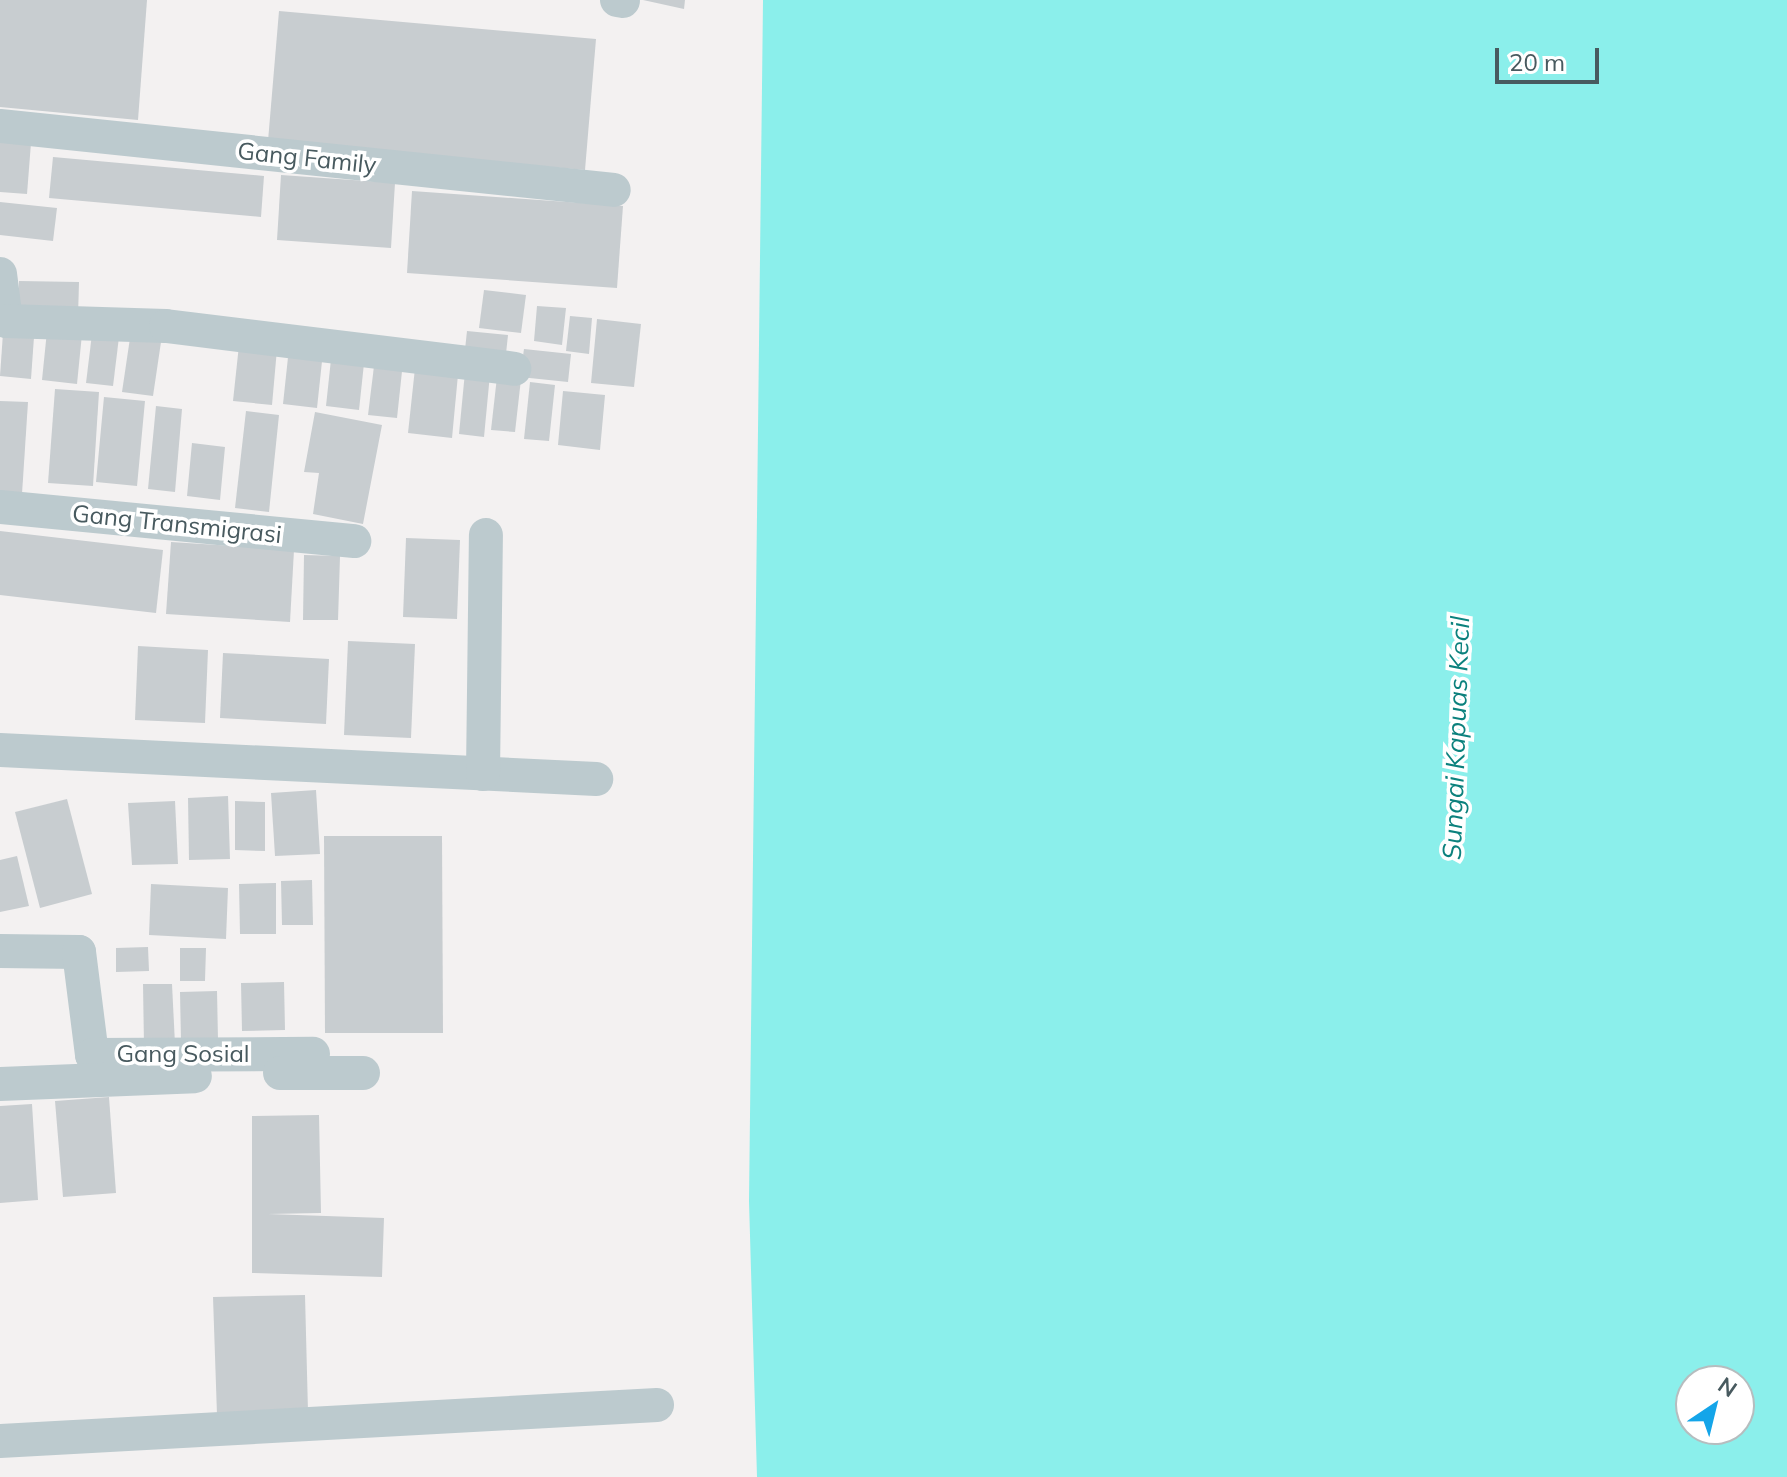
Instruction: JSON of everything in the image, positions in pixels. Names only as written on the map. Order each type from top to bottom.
[{"type":"street","name":"Gang Family","points":[[0,126],[614,190]]},
{"type":"street","points":[[0,274],[6,321],[166,326],[514,369]]},
{"type":"street","name":"Gang Transmigrasi","points":[[0,507],[354,541]]},
{"type":"street","points":[[483,774],[486,535]]},
{"type":"street","points":[[0,750],[596,779]]},
{"type":"street","name":"Gang Sosial","points":[[0,951],[79,952],[92,1055],[313,1054]]},
{"type":"street","points":[[0,1084],[363,1073]]},
{"type":"street","points":[[0,1441],[657,1405]]},
{"type":"water","name":"Sungai Kapuas Kecil","points":[[763,0],[1787,0],[1787,1477],[757,1477],[749,1201]]},
{"type":"building","points":[[0,0],[147,0],[138,120],[0,107]]},
{"type":"building","points":[[643,0],[685,0],[684,9]]},
{"type":"building","points":[[279,11],[596,39],[585,170],[268,141]]},
{"type":"building","points":[[0,141],[31,143],[27,194],[0,192]]},
{"type":"building","points":[[53,157],[264,176],[261,217],[49,198]]},
{"type":"building","points":[[281,175],[395,183],[391,248],[277,240]]},
{"type":"building","points":[[412,191],[623,206],[617,288],[407,273]]},
{"type":"building","points":[[0,202],[57,208],[53,241],[0,235]]},
{"type":"building","points":[[19,281],[79,282],[78,317],[18,315]]},
{"type":"building","points":[[484,290],[526,295],[521,333],[479,328]]},
{"type":"building","points":[[537,306],[566,308],[562,345],[534,341]]},
{"type":"building","points":[[570,316],[592,318],[589,354],[566,351]]},
{"type":"building","points":[[597,319],[641,324],[634,387],[591,383]]},
{"type":"building","points":[[47,331],[82,334],[77,384],[42,380]]},
{"type":"building","points":[[467,331],[508,335],[505,363],[464,359]]},
{"type":"building","points":[[3,333],[34,337],[31,379],[0,376]]},
{"type":"building","points":[[92,334],[119,337],[113,386],[86,383]]},
{"type":"building","points":[[130,338],[161,342],[153,396],[122,392]]},
{"type":"building","points":[[239,345],[277,349],[272,405],[233,401]]},
{"type":"building","points":[[289,348],[323,352],[317,408],[283,404]]},
{"type":"building","points":[[524,349],[571,354],[568,382],[520,377]]},
{"type":"building","points":[[332,350],[365,354],[359,410],[326,406]]},
{"type":"building","points":[[375,358],[403,362],[397,418],[368,415]]},
{"type":"building","points":[[416,359],[459,364],[452,438],[408,433]]},
{"type":"building","points":[[465,372],[490,374],[484,437],[459,434]]},
{"type":"building","points":[[497,377],[521,379],[515,432],[491,430]]},
{"type":"building","points":[[530,382],[555,385],[549,441],[524,439]]},
{"type":"building","points":[[55,389],[99,392],[93,486],[48,483]]},
{"type":"building","points":[[563,391],[605,395],[600,450],[558,445]]},
{"type":"building","points":[[104,397],[145,401],[137,486],[96,482]]},
{"type":"building","points":[[0,401],[28,402],[22,494],[0,493]]},
{"type":"building","points":[[156,406],[182,409],[175,492],[148,489]]},
{"type":"building","points":[[246,411],[279,415],[269,512],[235,508]]},
{"type":"building","points":[[315,412],[382,425],[363,524],[313,514],[319,473],[304,472]]},
{"type":"building","points":[[192,443],[225,447],[220,500],[187,496]]},
{"type":"building","points":[[0,531],[163,550],[156,613],[0,595]]},
{"type":"building","points":[[406,538],[460,540],[457,619],[403,617]]},
{"type":"building","points":[[171,542],[294,550],[290,622],[166,614]]},
{"type":"building","points":[[304,555],[340,556],[338,620],[303,620]]},
{"type":"building","points":[[348,641],[415,644],[411,738],[344,735]]},
{"type":"building","points":[[138,646],[208,650],[205,723],[135,720]]},
{"type":"building","points":[[223,653],[329,659],[326,724],[220,718]]},
{"type":"building","points":[[316,790],[320,854],[275,856],[271,793]]},
{"type":"building","points":[[228,796],[230,859],[189,860],[188,798]]},
{"type":"building","points":[[67,799],[92,894],[40,908],[15,812]]},
{"type":"building","points":[[175,801],[178,864],[132,865],[128,803]]},
{"type":"building","points":[[235,801],[265,802],[265,851],[235,850]]},
{"type":"building","points":[[324,836],[442,836],[443,1033],[325,1033]]},
{"type":"building","points":[[17,856],[29,906],[0,912],[0,860]]},
{"type":"building","points":[[312,880],[313,925],[282,925],[281,881]]},
{"type":"building","points":[[276,883],[276,934],[240,934],[239,884]]},
{"type":"building","points":[[151,884],[228,888],[226,939],[149,935]]},
{"type":"building","points":[[148,947],[149,971],[116,972],[116,948]]},
{"type":"building","points":[[180,948],[206,948],[205,981],[180,981]]},
{"type":"building","points":[[284,982],[285,1030],[242,1031],[241,983]]},
{"type":"building","points":[[143,984],[172,984],[175,1044],[144,1045]]},
{"type":"building","points":[[217,991],[218,1040],[181,1041],[180,992]]},
{"type":"building","points":[[109,1097],[116,1193],[63,1197],[55,1101]]},
{"type":"building","points":[[32,1104],[38,1200],[0,1203],[0,1106]]},
{"type":"building","points":[[319,1115],[321,1213],[268,1214],[384,1218],[382,1277],[252,1273],[252,1116]]},
{"type":"building","points":[[305,1295],[308,1412],[217,1415],[213,1297]]}]
